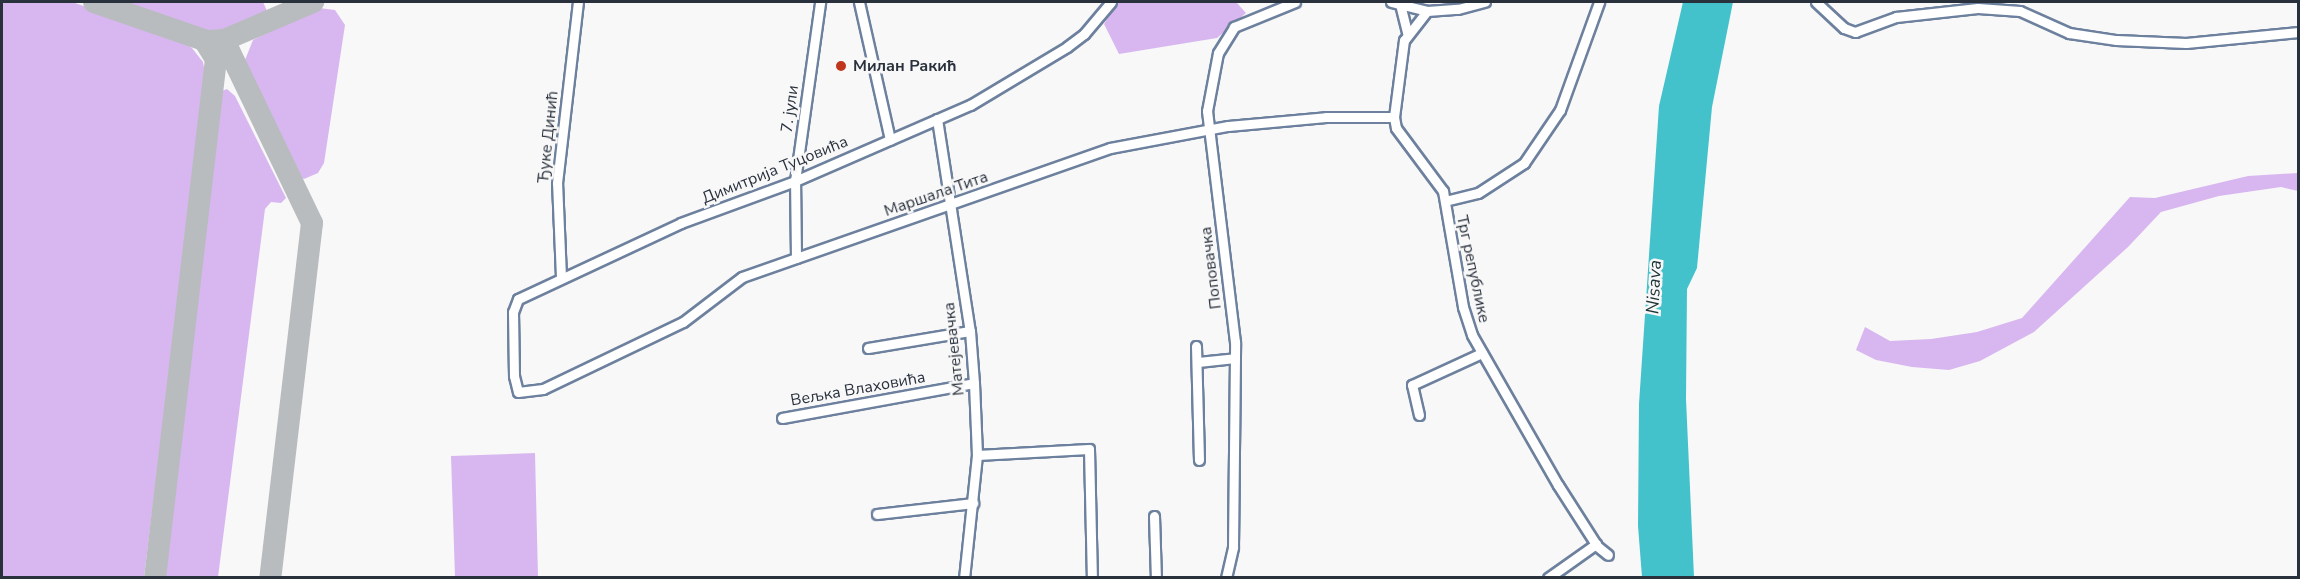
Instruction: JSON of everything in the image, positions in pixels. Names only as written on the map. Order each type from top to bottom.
[{"type":"street","name":"Ђуке Динић","points":[[561,277],[557,183],[578,2]]},
{"type":"street","name":"7. јули","points":[[796,258],[795,181],[820,2]]},
{"type":"street","points":[[859,2],[890,140]]},
{"type":"street","name":"Димитрија Туцовића","points":[[518,392],[514,376],[514,304],[561,277],[681,223],[795,181],[937,120],[991,94],[1067,47],[1112,2]]},
{"type":"street","name":"Поповачка","points":[[1226,578],[1233,547],[1235,358],[1206,129],[1214,67],[1230,31],[1241,22],[1295,2]]},
{"type":"street","points":[[1395,3],[1427,11],[1458,9],[1485,2]]},
{"type":"street","points":[[1444,201],[1478,193],[1524,163],[1560,110],[1599,2]]},
{"type":"street","points":[[1816,2],[1844,28],[1855,32],[1917,14],[2008,9],[2069,33],[2186,43],[2298,32]]},
{"type":"street","points":[[1394,117],[1407,33],[1395,3]]},
{"type":"street","points":[[1407,33],[1427,11]]},
{"type":"street","name":"Маршала Тита","points":[[518,392],[543,389],[683,322],[742,277],[951,206],[1110,148],[1206,129],[1326,117],[1394,117]]},
{"type":"street","name":"Трг републике","points":[[1394,117],[1402,140],[1438,183],[1444,201],[1463,307],[1482,353],[1596,544],[1608,555]]},
{"type":"street","name":"Матејевачка","points":[[937,120],[970,331],[974,384],[977,455],[964,578]]},
{"type":"street","points":[[868,348],[970,331]]},
{"type":"street","points":[[1196,346],[1199,460]]},
{"type":"street","points":[[1419,415],[1412,385],[1482,353]]},
{"type":"street","points":[[1198,362],[1235,358]]},
{"type":"street","name":"Вељка Влаховића","points":[[782,418],[974,384]]},
{"type":"street","points":[[977,455],[1089,449],[1092,578]]},
{"type":"street","points":[[877,514],[973,503]]},
{"type":"street","points":[[1154,516],[1156,578]]},
{"type":"street","points":[[1548,578],[1596,544]]},
{"type":"shaded area","points":[[2,2],[72,2],[177,38],[192,48],[203,62],[206,78],[144,577],[2,577]]},
{"type":"shaded area","points":[[120,2],[263,2],[268,13],[230,29],[209,31]]},
{"type":"shaded area","points":[[1118,2],[1236,2],[1246,13],[1217,38],[1119,54],[1104,24]]},
{"type":"shaded area","points":[[319,8],[335,10],[345,25],[324,163],[318,173],[304,179],[293,174],[243,65],[253,40]]},
{"type":"shaded area","points":[[227,89],[235,96],[286,198],[281,203],[271,202],[265,209],[218,577],[160,577],[218,103],[222,91]]},
{"type":"shaded area","points":[[2298,173],[2298,191],[2281,187],[2219,196],[2161,212],[2128,247],[2034,332],[1980,361],[1949,370],[1912,367],[1876,360],[1856,350],[1865,327],[1890,341],[1931,339],[1977,332],[2022,318],[2130,197],[2155,198],[2248,176]]},
{"type":"shaded area","points":[[535,453],[538,577],[455,577],[451,456]]},
{"type":"water","name":"Nisava","points":[[1683,2],[1733,2],[1712,107],[1697,268],[1687,289],[1686,399],[1694,577],[1642,577],[1638,526],[1639,404],[1659,106]]},
{"type":"taxiway","points":[[94,2],[204,40],[216,59],[155,578]]},
{"type":"taxiway","points":[[216,54],[224,40],[313,2]]},
{"type":"taxiway","points":[[209,41],[224,40],[312,223],[270,578]]},
{"type":"place","name":"Милан Ракић","points":[[841,66]]}]
